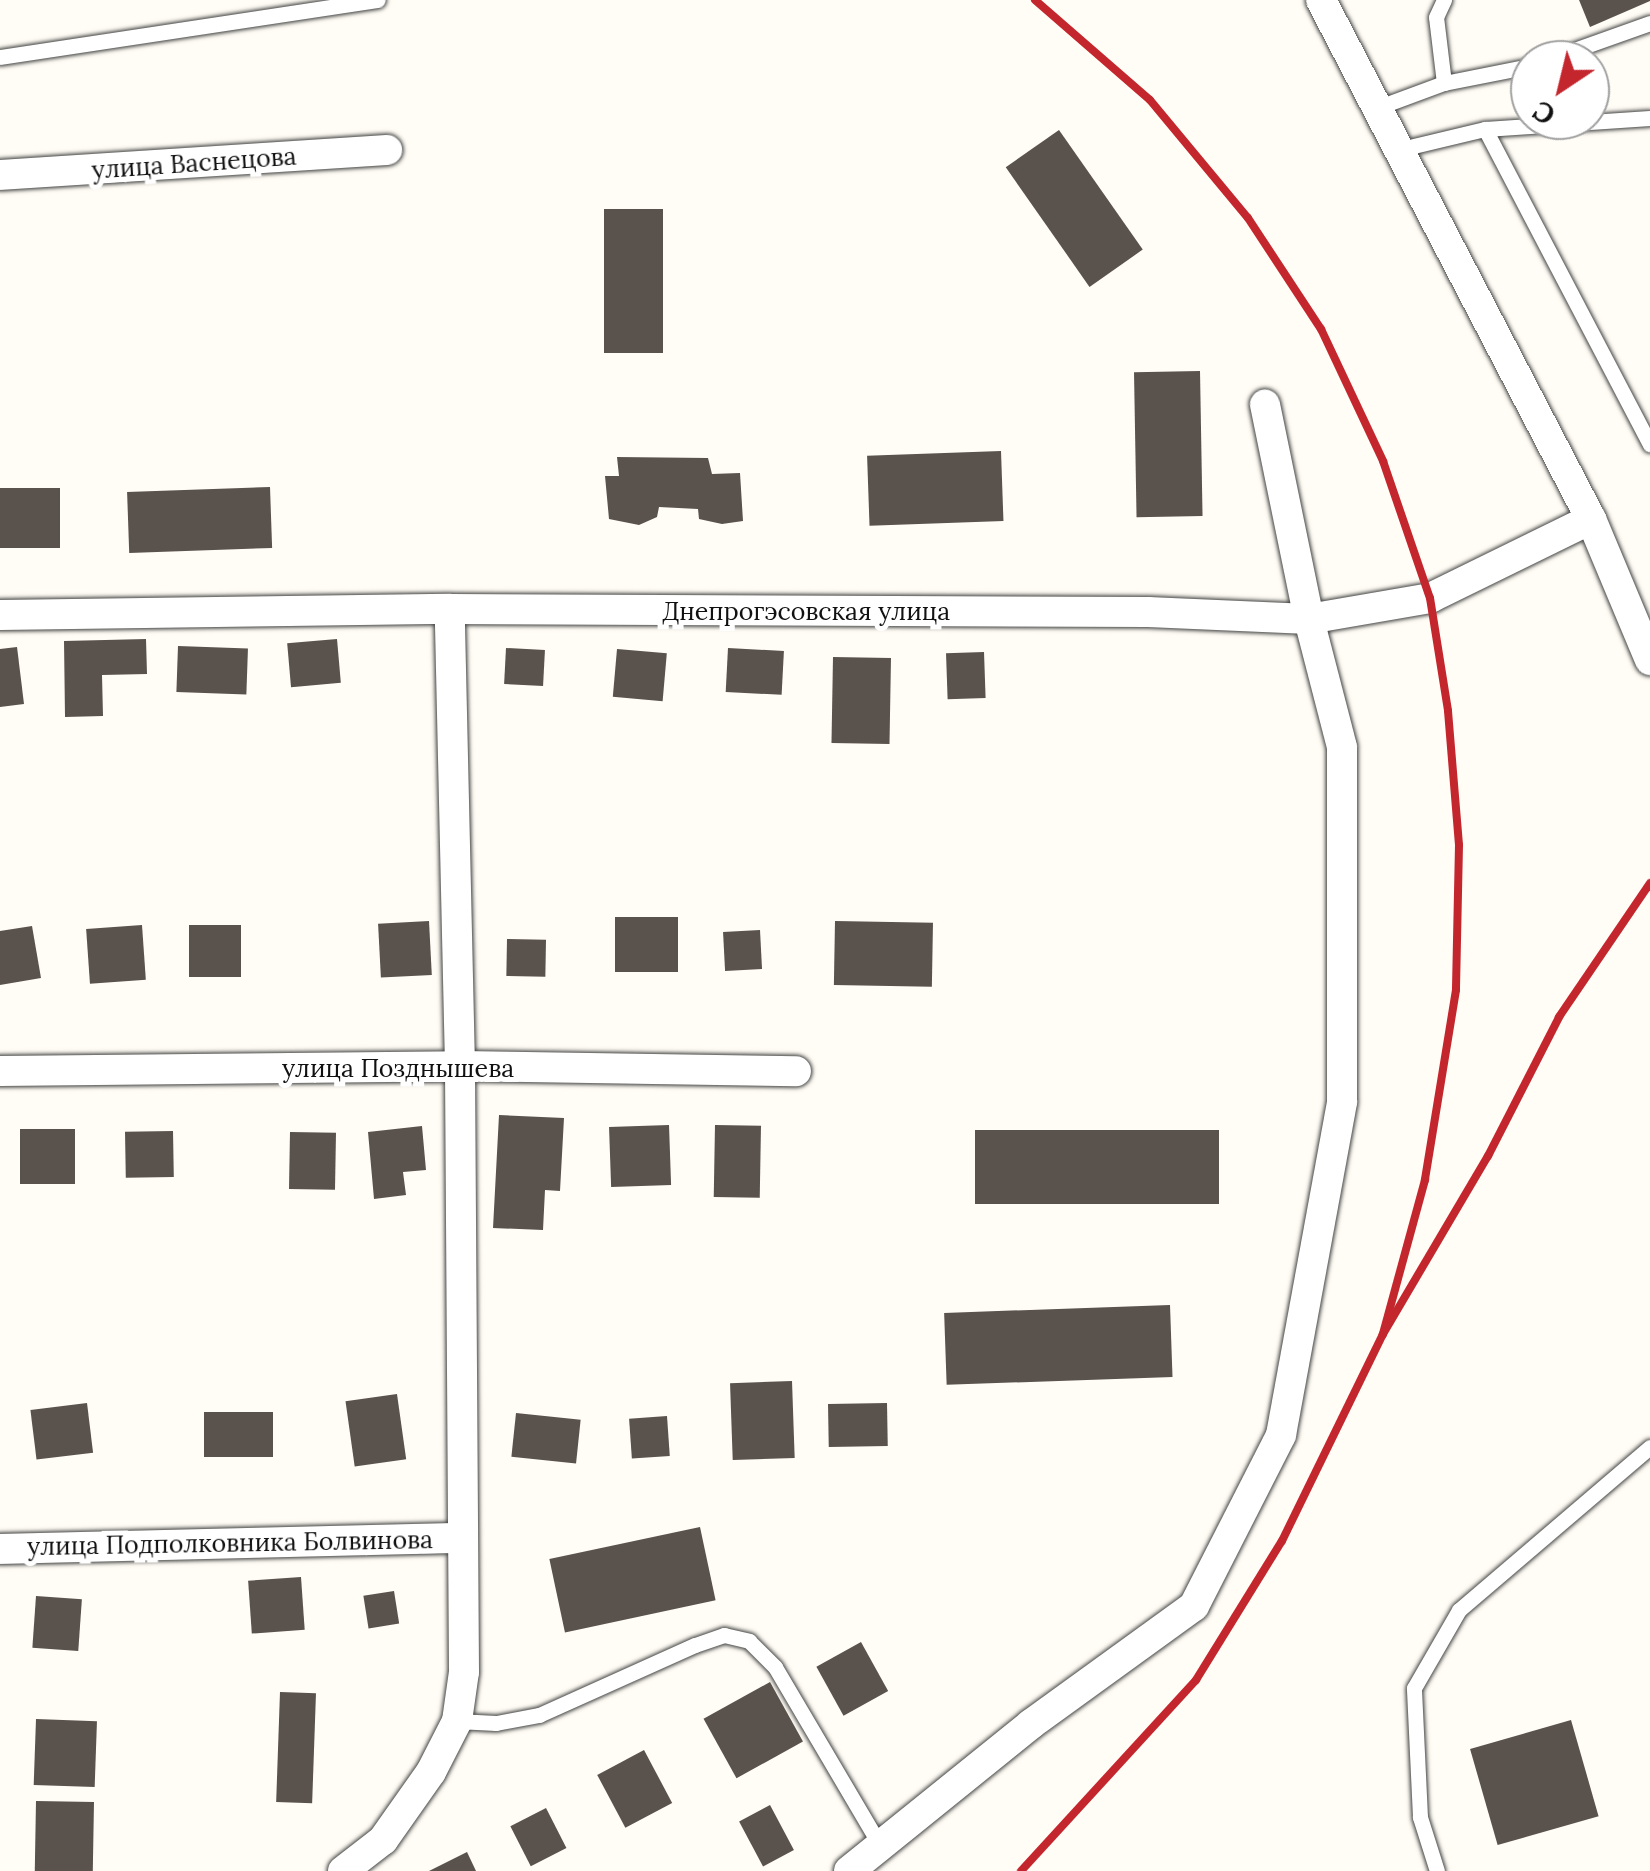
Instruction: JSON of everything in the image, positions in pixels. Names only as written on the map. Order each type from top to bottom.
[{"type":"street","points":[[1321,0],[1591,519],[1650,660]]},
{"type":"street","name":"улица Васнецова","points":[[0,175],[387,150]]},
{"type":"street","points":[[848,1871],[1031,1724],[1194,1606],[1281,1435],[1342,1102],[1342,746],[1309,619],[1266,404]]},
{"type":"street","name":"Днепрогэсовская улица","points":[[0,614],[450,610],[1148,612],[1309,619],[1430,598],[1591,519]]},
{"type":"street","points":[[342,1871],[383,1840],[431,1772],[457,1721],[464,1672],[460,1538],[460,1066],[450,610]]},
{"type":"street","name":"улица Позднышева","points":[[0,1070],[460,1066],[796,1070]]},
{"type":"street","name":"улица Подполковника Болвинова","points":[[0,1548],[460,1538]]},
{"type":"lane","points":[[0,57],[378,0]]},
{"type":"lane","points":[[1444,0],[1436,17],[1444,83]]},
{"type":"lane","points":[[1602,40],[1650,23]]},
{"type":"lane","points":[[1379,107],[1444,83],[1510,70]]},
{"type":"lane","points":[[1401,149],[1485,129],[1650,119]]},
{"type":"lane","points":[[1485,129],[1650,446]]},
{"type":"lane","points":[[1438,1871],[1420,1817],[1414,1688],[1459,1610],[1650,1447]]},
{"type":"lane","points":[[457,1721],[496,1723],[539,1715],[695,1645],[724,1635],[749,1641],[775,1667],[880,1846]]},
{"type":"building","points":[[1579,0],[1650,0],[1650,1],[1590,27]]},
{"type":"building","points":[[1059,130],[1143,250],[1089,287],[1006,167]]},
{"type":"building","points":[[604,209],[663,209],[663,353],[604,353]]},
{"type":"building","points":[[1200,371],[1203,516],[1137,517],[1134,372]]},
{"type":"building","points":[[1001,451],[1003,521],[870,526],[867,456]]},
{"type":"building","points":[[617,457],[708,458],[712,474],[740,473],[743,521],[722,524],[699,519],[698,509],[659,507],[657,517],[639,525],[609,519],[605,476],[619,476]]},
{"type":"building","points":[[270,487],[272,548],[129,553],[127,492]]},
{"type":"building","points":[[0,488],[60,488],[60,548],[0,548]]},
{"type":"building","points":[[146,639],[147,674],[102,675],[103,716],[65,717],[64,641]]},
{"type":"building","points":[[337,639],[341,683],[291,687],[287,643]]},
{"type":"building","points":[[178,646],[248,648],[246,694],[176,692]]},
{"type":"building","points":[[17,647],[24,704],[0,707],[0,649]]},
{"type":"building","points":[[506,648],[545,650],[543,686],[504,684]]},
{"type":"building","points":[[728,648],[784,651],[782,695],[726,692]]},
{"type":"building","points":[[617,649],[667,653],[663,701],[613,697]]},
{"type":"building","points":[[984,652],[986,698],[948,699],[946,653]]},
{"type":"building","points":[[833,657],[891,658],[889,744],[831,743]]},
{"type":"building","points":[[615,917],[678,917],[678,972],[615,972]]},
{"type":"building","points":[[429,921],[432,975],[381,978],[378,924]]},
{"type":"building","points":[[835,921],[933,923],[932,987],[834,985]]},
{"type":"building","points":[[142,925],[146,980],[90,984],[86,929]]},
{"type":"building","points":[[189,925],[241,925],[241,977],[189,977]]},
{"type":"building","points":[[32,926],[41,978],[0,985],[0,931]]},
{"type":"building","points":[[760,930],[762,969],[725,971],[723,932]]},
{"type":"building","points":[[507,939],[546,940],[545,977],[506,976]]},
{"type":"building","points":[[499,1115],[564,1118],[560,1191],[545,1190],[543,1230],[493,1228]]},
{"type":"building","points":[[669,1125],[671,1185],[611,1187],[609,1127]]},
{"type":"building","points":[[715,1125],[761,1126],[760,1198],[714,1197]]},
{"type":"building","points":[[422,1126],[426,1170],[403,1172],[406,1195],[374,1199],[368,1132]]},
{"type":"building","points":[[20,1129],[75,1129],[75,1184],[20,1184]]},
{"type":"building","points":[[975,1130],[1219,1130],[1219,1204],[975,1204]]},
{"type":"building","points":[[173,1131],[174,1177],[126,1178],[125,1132]]},
{"type":"building","points":[[290,1132],[336,1133],[335,1190],[289,1189]]},
{"type":"building","points":[[1170,1305],[1173,1377],[947,1385],[944,1313]]},
{"type":"building","points":[[792,1381],[795,1458],[733,1460],[730,1383]]},
{"type":"building","points":[[397,1394],[406,1459],[355,1467],[346,1401]]},
{"type":"building","points":[[87,1403],[93,1453],[37,1460],[30,1410]]},
{"type":"building","points":[[887,1403],[888,1446],[829,1447],[828,1404]]},
{"type":"building","points":[[204,1412],[273,1412],[273,1457],[204,1457]]},
{"type":"building","points":[[516,1413],[581,1420],[576,1464],[511,1457]]},
{"type":"building","points":[[667,1416],[670,1456],[632,1459],[629,1419]]},
{"type":"building","points":[[700,1527],[716,1600],[565,1632],[549,1559]]},
{"type":"building","points":[[301,1577],[305,1630],[252,1634],[248,1581]]},
{"type":"building","points":[[394,1591],[399,1624],[369,1628],[363,1596]]},
{"type":"building","points":[[36,1596],[82,1599],[78,1651],[32,1648]]},
{"type":"building","points":[[861,1642],[888,1691],[844,1716],[816,1667]]},
{"type":"building","points":[[770,1682],[803,1741],[736,1778],[704,1719]]},
{"type":"building","points":[[280,1692],[316,1693],[312,1803],[276,1802]]},
{"type":"building","points":[[36,1719],[97,1721],[95,1787],[34,1785]]},
{"type":"building","points":[[1571,1720],[1599,1816],[1498,1845],[1470,1749]]},
{"type":"building","points":[[644,1750],[672,1803],[625,1828],[597,1775]]},
{"type":"building","points":[[36,1801],[94,1802],[93,1871],[35,1871]]},
{"type":"building","points":[[770,1805],[794,1850],[763,1866],[739,1821]]},
{"type":"building","points":[[546,1808],[566,1848],[531,1866],[510,1826]]},
{"type":"building","points":[[467,1852],[476,1871],[429,1871]]},
{"type":"railway","points":[[1035,0],[1150,100],[1248,218],[1321,329],[1383,461],[1430,598],[1448,711],[1459,845],[1456,990],[1425,1180],[1383,1334]]},
{"type":"railway","points":[[1021,1871],[1196,1680],[1282,1541],[1383,1334],[1488,1156],[1559,1017],[1650,883]]}]
